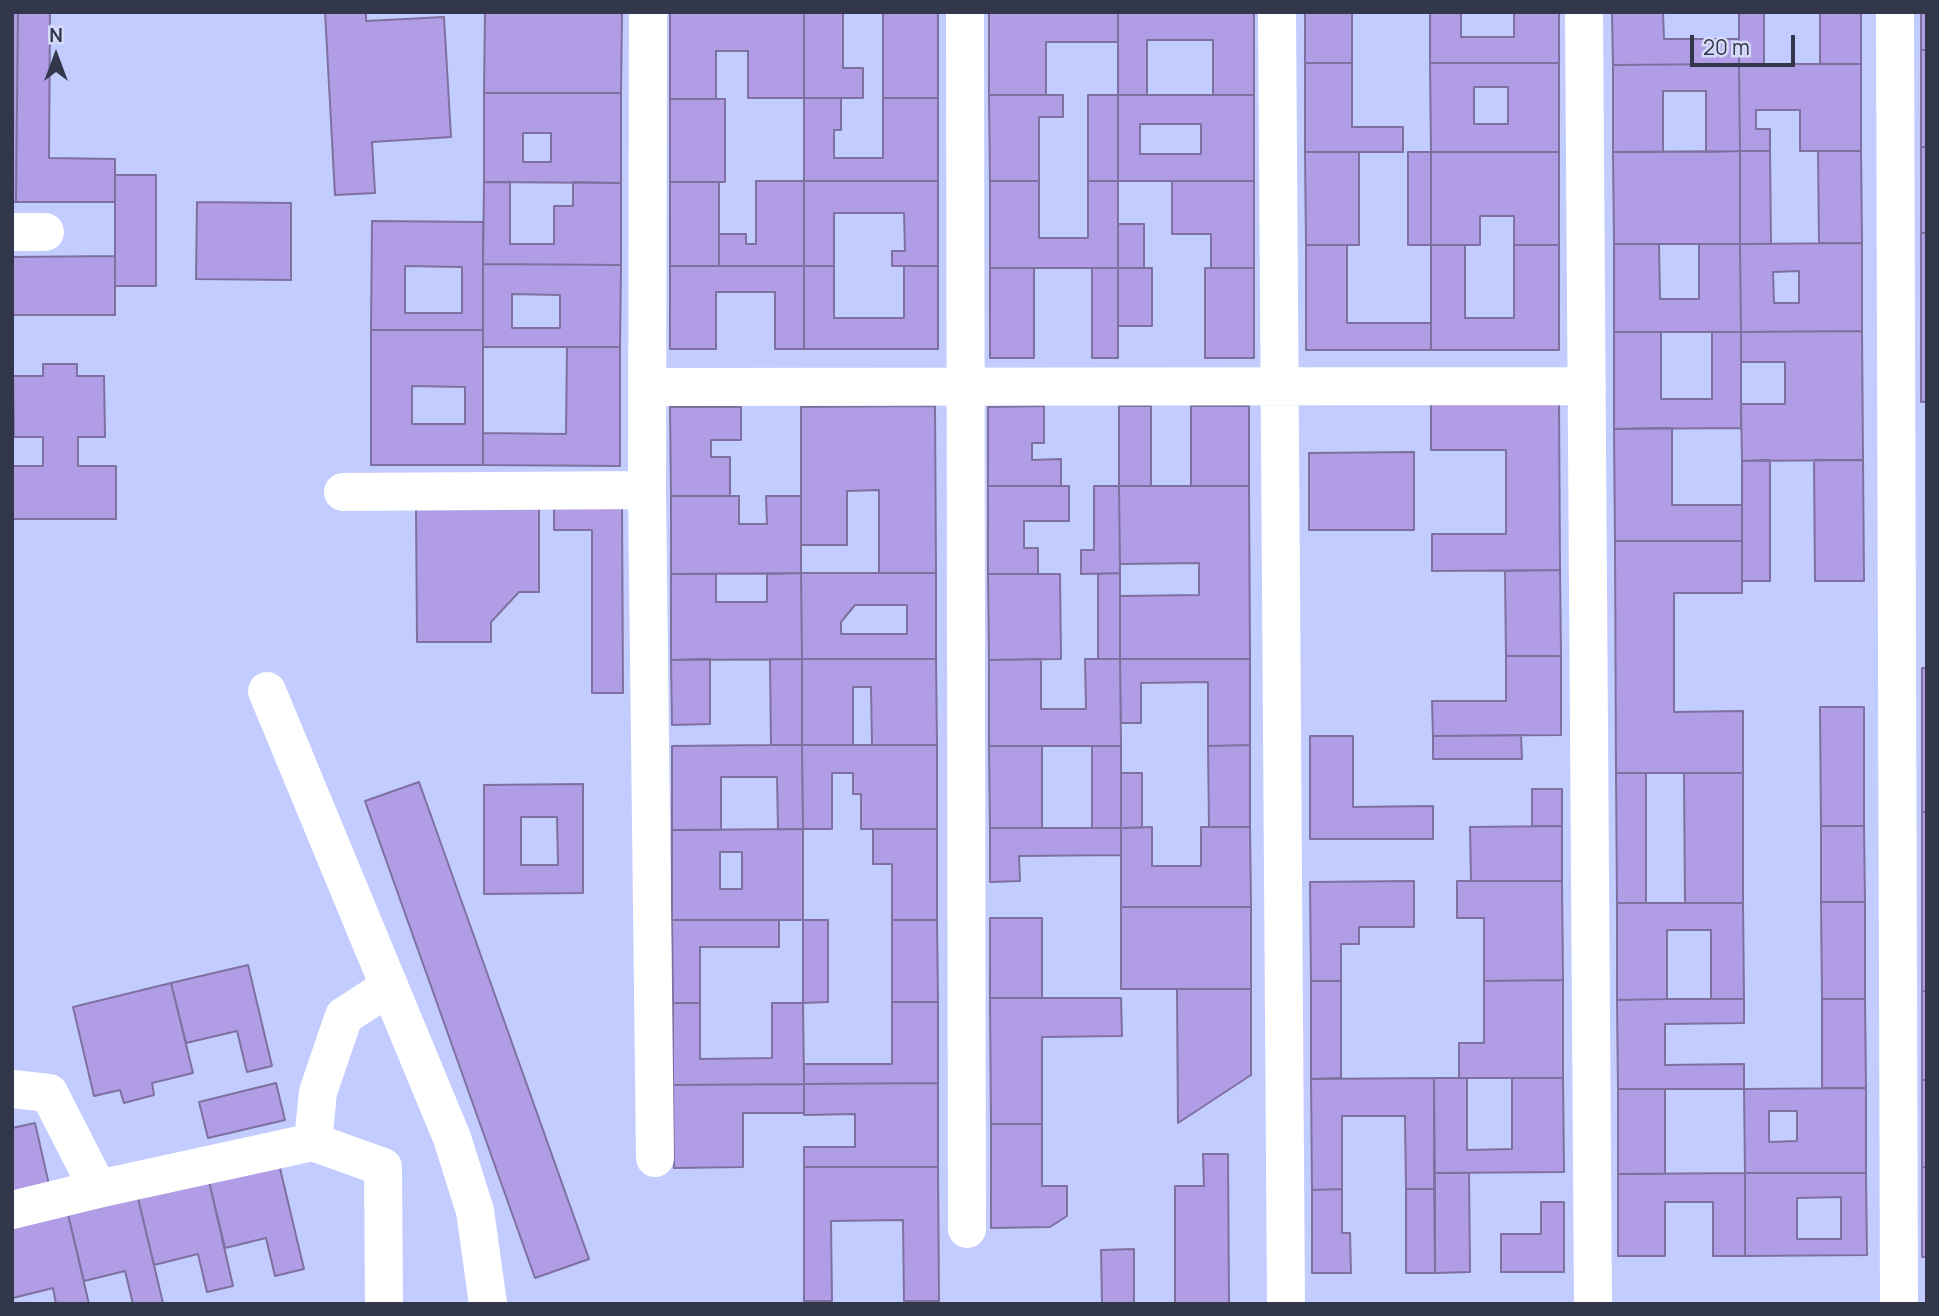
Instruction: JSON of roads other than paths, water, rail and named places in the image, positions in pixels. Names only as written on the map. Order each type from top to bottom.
[{"type":"street","points":[[648,12],[647,490],[655,1158]]},
{"type":"street","points":[[965,12],[967,1228]]},
{"type":"street","points":[[1277,12],[1277,389],[1286,1304]]},
{"type":"street","points":[[1584,12],[1593,1304]]},
{"type":"street","points":[[1895,12],[1899,1304]]},
{"type":"street","points":[[648,387],[1277,389],[1587,386]]},
{"type":"street","points":[[343,492],[647,490]]},
{"type":"street","points":[[267,691],[452,1138],[475,1211],[488,1304]]},
{"type":"street","points":[[313,1142],[318,1092],[344,1016],[389,987]]},
{"type":"street","points":[[12,1089],[49,1093],[98,1189]]},
{"type":"street","points":[[12,1210],[313,1142],[383,1167],[384,1304]]}]
